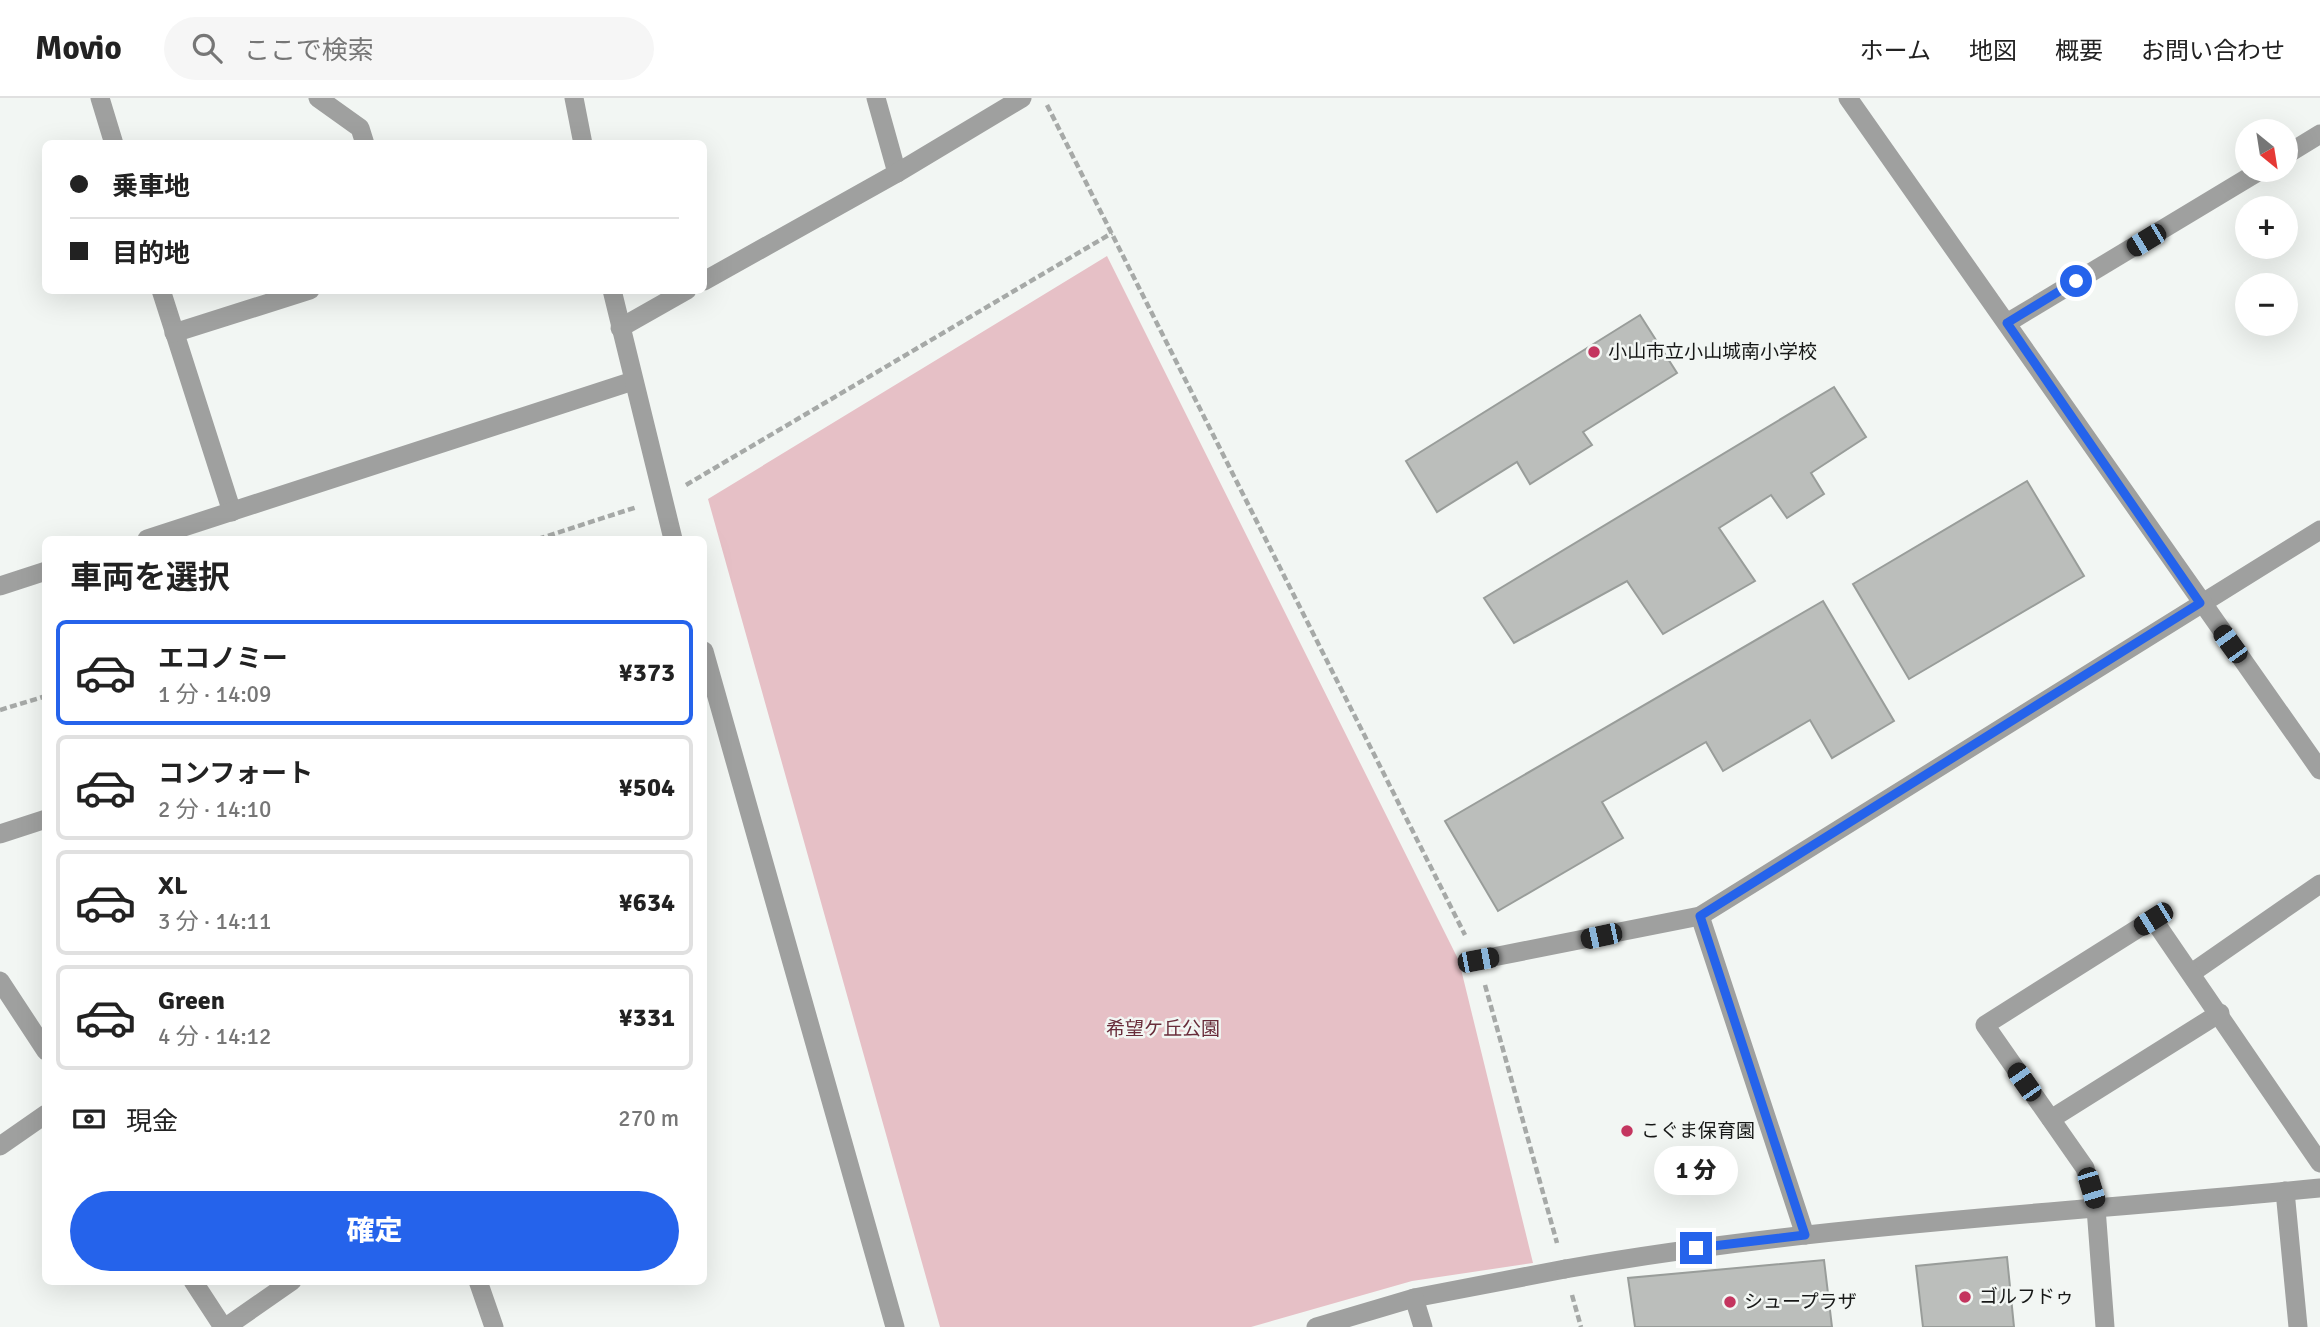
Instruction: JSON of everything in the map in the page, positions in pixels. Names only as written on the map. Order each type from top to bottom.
[{"type":"street","points":[[100,98],[113,140]]},
{"type":"street","points":[[318,98],[360,128],[364,140]]},
{"type":"street","points":[[574,98],[582,140]]},
{"type":"street","points":[[876,98],[897,173]]},
{"type":"street","points":[[707,279],[897,173],[1021,98]]},
{"type":"street","points":[[1848,98],[2200,603],[2320,770]]},
{"type":"street","points":[[2298,148],[2320,134]]},
{"type":"street","points":[[2007,323],[2241,182]]},
{"type":"street","points":[[162,294],[232,512]]},
{"type":"street","points":[[174,333],[297,294]]},
{"type":"street","points":[[613,294],[672,536]]},
{"type":"street","points":[[620,328],[680,294]]},
{"type":"street","points":[[156,536],[633,382]]},
{"type":"street","points":[[1478,960],[1700,916],[2320,530]]},
{"type":"street","points":[[0,586],[42,572]]},
{"type":"street","points":[[707,662],[895,1327]]},
{"type":"street","points":[[0,834],[42,820]]},
{"type":"street","points":[[2193,972],[2320,884]]},
{"type":"street","points":[[1700,916],[1805,1235]]},
{"type":"street","points":[[2105,1327],[2096,1208],[2085,1168],[1985,1025],[2153,919],[2193,972],[2320,1163]]},
{"type":"street","points":[[0,981],[42,1045]]},
{"type":"street","points":[[2051,1119],[2220,1013]]},
{"type":"street","points":[[0,1146],[42,1117]]},
{"type":"street","points":[[1316,1327],[1414,1298],[1669,1251],[1805,1235],[2320,1188]]},
{"type":"street","points":[[2285,1191],[2298,1327]]},
{"type":"street","points":[[196,1285],[224,1327],[286,1285]]},
{"type":"street","points":[[479,1285],[494,1327]]},
{"type":"street","points":[[1414,1298],[1423,1327]]},
{"type":"path","points":[[1044,98],[1478,960],[1565,1269]]},
{"type":"path","points":[[547,536],[663,499],[1112,233]]},
{"type":"path","points":[[0,710],[42,697]]},
{"type":"green space","name":"希望ケ丘公園","points":[[1107,256],[1459,961],[1533,1263],[1412,1281],[1251,1327],[940,1327],[708,499]]},
{"type":"building","points":[[1640,315],[1677,373],[1583,432],[1592,445],[1530,484],[1517,462],[1437,512],[1406,461]]},
{"type":"building","points":[[1834,387],[1866,437],[1811,473],[1824,494],[1787,518],[1771,495],[1719,528],[1755,581],[1663,634],[1627,581],[1514,643],[1484,598]]},
{"type":"building","points":[[2027,481],[2084,576],[1909,679],[1853,584]]},
{"type":"building","points":[[1823,601],[1894,721],[1832,758],[1810,720],[1723,771],[1706,742],[1602,802],[1623,838],[1498,911],[1445,821]]},
{"type":"building","name":"ゴルフドゥ","points":[[2007,1257],[2014,1327],[1923,1327],[1916,1266]]},
{"type":"building","name":"シュープラザ","points":[[1824,1260],[1832,1327],[1635,1327],[1628,1278]]},
{"type":"place","name":"小山市立小山城南小学校","points":[[1594,352]]},
{"type":"place","name":"こぐま保育園","points":[[1627,1131]]},
{"type":"place","name":"ゴルフドゥ","points":[[1965,1297]]},
{"type":"place","name":"シュープラザ","points":[[1730,1302]]},
{"type":"route","points":[[1696,1248],[1805,1235],[1700,916],[2200,603],[2007,323],[2076,281]]}]
